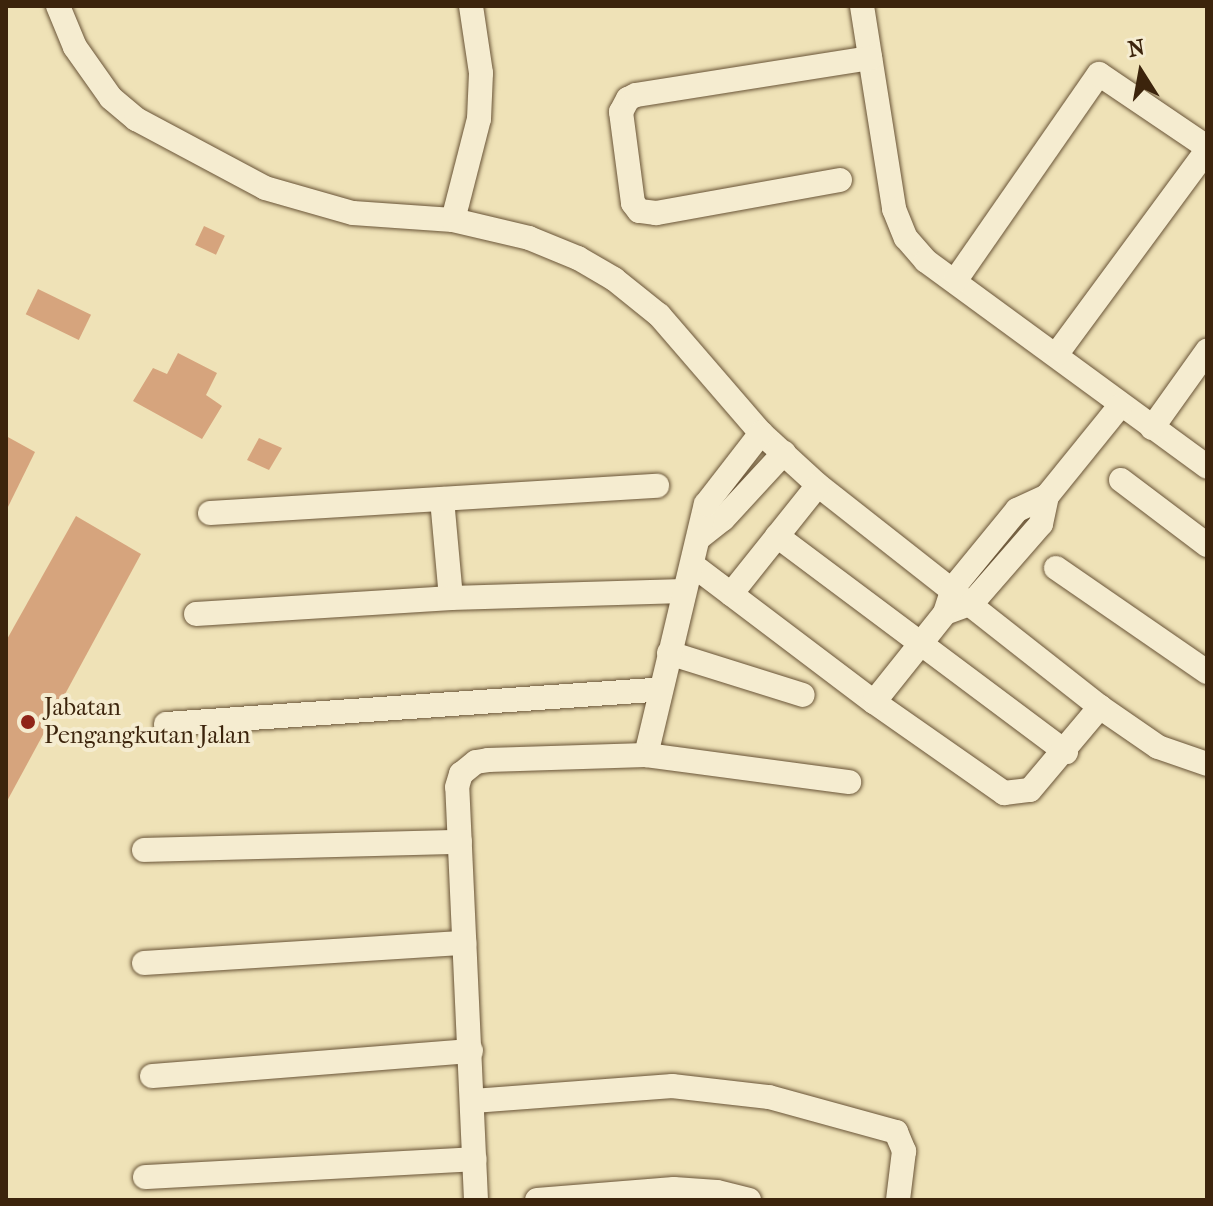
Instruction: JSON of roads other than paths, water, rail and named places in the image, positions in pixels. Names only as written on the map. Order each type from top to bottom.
[{"type":"street","points":[[58,6],[75,47],[111,98],[149,126],[265,188],[316,205],[353,213],[453,220],[529,238],[578,258],[614,279],[659,315],[761,433],[818,485],[963,596],[1100,707],[1158,747],[1207,764]]},
{"type":"street","points":[[453,220],[479,119],[481,73],[471,6]]},
{"type":"street","points":[[862,6],[894,209],[906,238],[926,261],[1207,467]]},
{"type":"street","points":[[840,180],[646,213],[633,203],[621,112],[628,99],[636,95],[870,58]]},
{"type":"street","points":[[955,281],[1099,74],[1207,149],[1056,355]]},
{"type":"street","points":[[1152,428],[1207,351]]},
{"type":"street","points":[[874,702],[945,613],[1041,524],[1047,496],[1120,406]]},
{"type":"street","points":[[646,755],[684,591],[694,566],[706,504],[761,433]]},
{"type":"street","points":[[700,537],[723,519],[784,453]]},
{"type":"street","points":[[1121,480],[1207,545]]},
{"type":"street","points":[[731,594],[818,485]]},
{"type":"street","points":[[210,513],[657,486]]},
{"type":"street","points":[[442,499],[451,598]]},
{"type":"street","points":[[777,536],[1066,752]]},
{"type":"street","points":[[694,566],[874,702],[1004,793],[1030,790],[1066,752],[1100,707]]},
{"type":"street","points":[[1056,568],[1207,672]]},
{"type":"street","points":[[196,614],[451,598],[684,591]]},
{"type":"street","points":[[669,653],[803,695]]},
{"type":"street","points":[[166,724],[661,689]]},
{"type":"street","points":[[476,1200],[457,787],[461,774],[476,762],[646,755],[849,782]]},
{"type":"street","points":[[144,850],[460,842]]},
{"type":"street","points":[[144,963],[464,943]]},
{"type":"street","points":[[152,1076],[471,1051]]},
{"type":"street","points":[[473,1101],[672,1086],[769,1097],[896,1132],[904,1151],[898,1200]]},
{"type":"street","points":[[145,1177],[475,1159]]},
{"type":"street","points":[[537,1200],[674,1189],[717,1192],[749,1200]]},
{"type":"place","name":"Jabatan Pengangkutan Jalan","points":[[28,722]]}]
